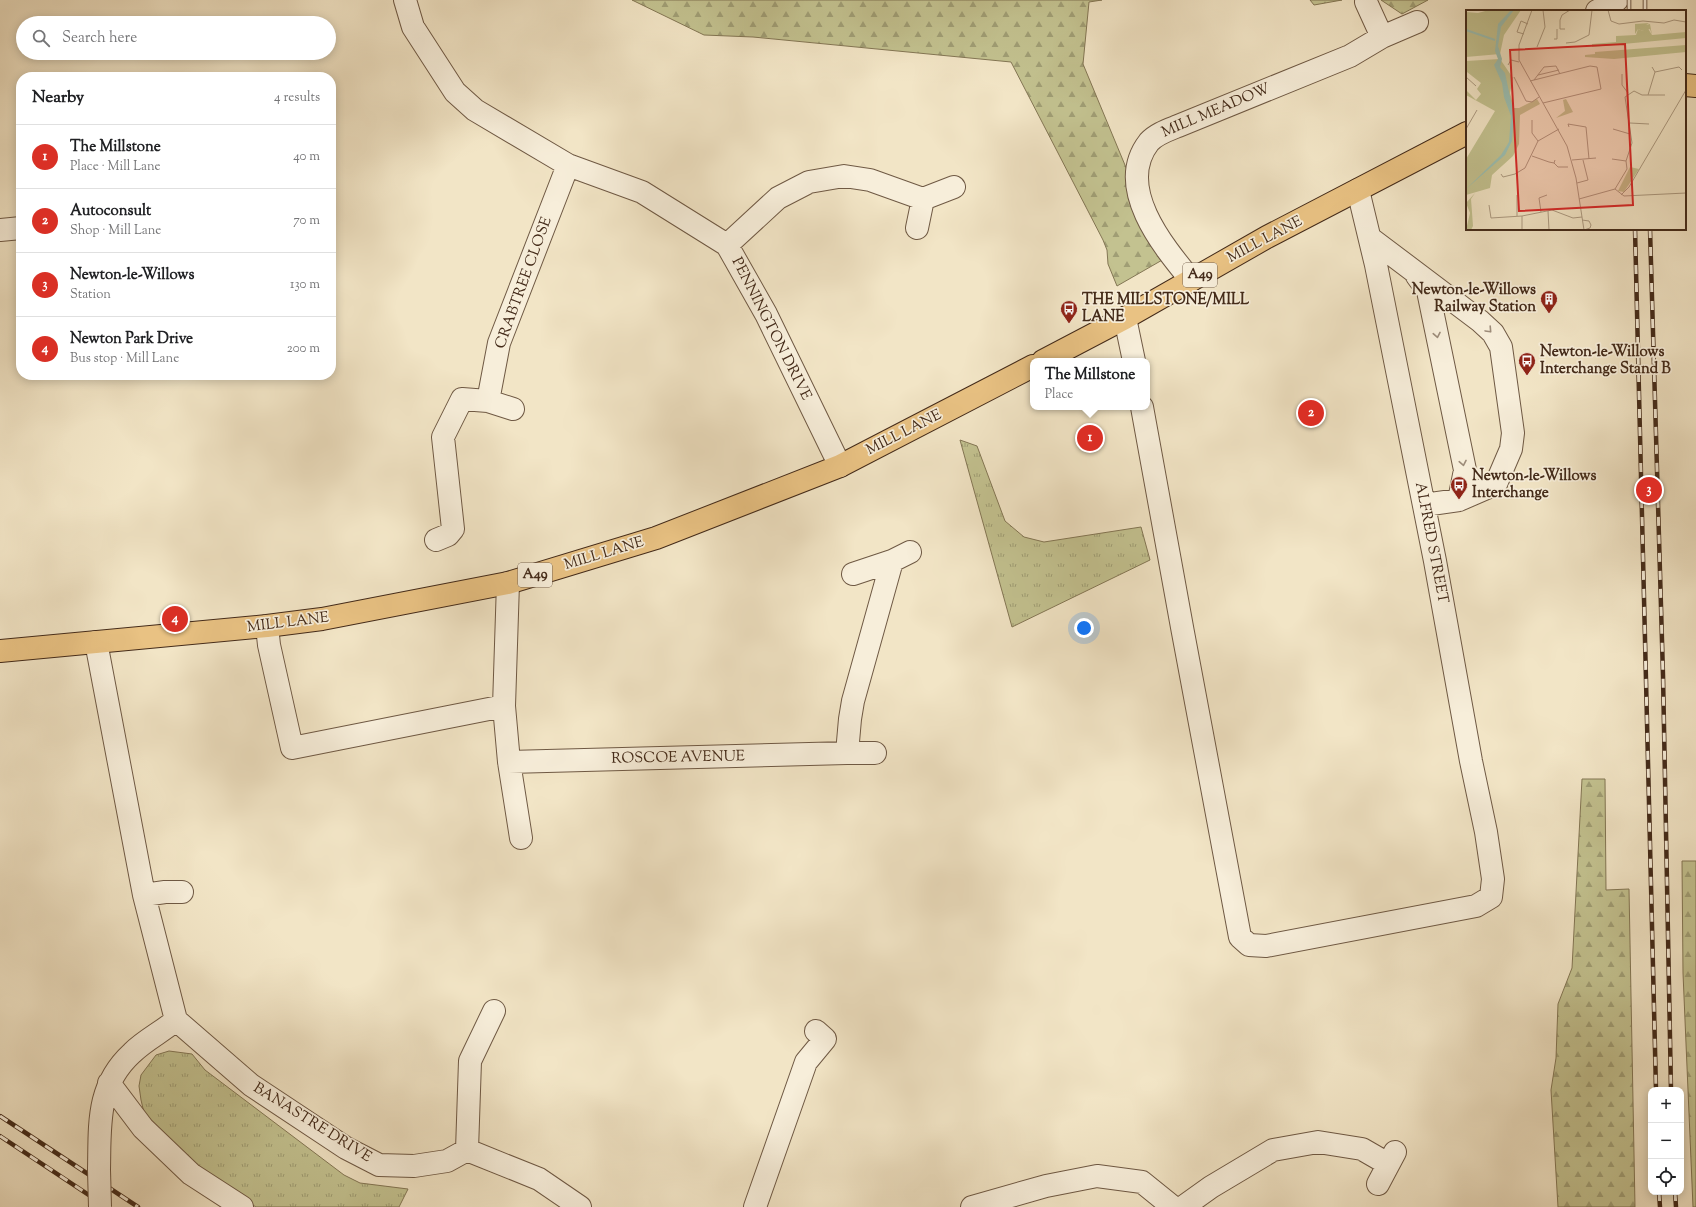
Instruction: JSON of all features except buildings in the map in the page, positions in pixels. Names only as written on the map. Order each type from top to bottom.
[{"type":"main road","points":[[1686,85],[1696,86]]},
{"type":"main road","name":"MILL LANE","points":[[1049,358],[1124,318],[1266,237],[1466,134]]},
{"type":"main road","name":"MILL LANE","points":[[0,651],[267,626],[322,619],[508,583],[656,538],[840,466],[1030,368]]},
{"type":"street","name":"PENNINGTON DRIVE","points":[[405,0],[413,27],[455,92],[475,110],[568,165],[642,192],[727,245],[766,314],[840,466]]},
{"type":"street","points":[[1592,7],[1617,0]]},
{"type":"street","points":[[1366,2],[1382,37]]},
{"type":"street","name":"MILL MEADOW","points":[[1190,280],[1152,227],[1140,199],[1138,168],[1149,142],[1158,134],[1350,56],[1382,37],[1417,22]]},
{"type":"street","name":"CRABTREE CLOSE","points":[[488,401],[499,344],[568,165]]},
{"type":"street","points":[[727,245],[778,198],[809,182],[844,176],[870,180],[924,198],[954,187]]},
{"type":"street","name":"ALFRED STREET","points":[[1143,410],[1212,794],[1240,936],[1248,945],[1266,946],[1476,906],[1491,897],[1493,879],[1486,832],[1424,505],[1370,238],[1358,190]]},
{"type":"street","points":[[917,228],[924,198]]},
{"type":"street","points":[[0,230],[16,228]]},
{"type":"street","points":[[1370,238],[1415,274],[1458,303],[1480,321],[1493,333],[1501,347],[1513,433],[1511,449],[1496,484],[1459,500],[1424,505]]},
{"type":"street","points":[[1415,274],[1428,291],[1465,470],[1459,500]]},
{"type":"street","points":[[1124,318],[1133,358]]},
{"type":"street","points":[[436,540],[448,535],[453,529],[443,437],[462,399],[488,401],[513,409]]},
{"type":"street","points":[[848,753],[850,719],[853,701],[901,556],[853,574]]},
{"type":"street","points":[[508,583],[504,706],[509,762],[521,838]]},
{"type":"street","points":[[267,626],[269,645],[292,748],[504,706]]},
{"type":"street","points":[[96,642],[144,895],[176,1020],[131,1053],[120,1065],[109,1083],[102,1103],[100,1119],[100,1207]]},
{"type":"street","name":"ROSCOE AVENUE","points":[[509,762],[875,753]]},
{"type":"street","points":[[144,895],[165,892],[182,892]]},
{"type":"street","points":[[495,1010],[470,1061],[467,1150],[539,1179],[580,1207]]},
{"type":"street","name":"BANASTRE DRIVE","points":[[176,1020],[251,1085],[346,1148],[379,1165],[414,1166],[447,1161],[467,1150]]},
{"type":"street","points":[[754,1207],[806,1062],[825,1040]]},
{"type":"street","points":[[109,1083],[143,1128],[191,1174],[242,1207]]},
{"type":"street","points":[[1183,1207],[1273,1150],[1318,1142],[1362,1149],[1392,1157],[1378,1184]]},
{"type":"street","points":[[972,1207],[1046,1186],[1097,1176],[1142,1182],[1173,1207]]},
{"type":"green space","points":[[632,0],[1102,0],[1089,2],[1083,64],[1164,259],[1117,286],[1108,264],[1107,250],[1103,240],[1011,62],[753,37],[704,35]]},
{"type":"green space","points":[[1310,0],[1342,0],[1314,5]]},
{"type":"green space","points":[[1381,0],[1428,0],[1402,14]]},
{"type":"green space","points":[[960,440],[977,446],[1005,521],[1024,537],[1044,542],[1141,527],[1150,560],[1012,627]]},
{"type":"green space","points":[[1582,779],[1605,779],[1606,890],[1629,889],[1635,1207],[1558,1207],[1551,1090],[1556,1058],[1558,1004],[1572,968]]},
{"type":"green space","points":[[1682,861],[1696,861],[1696,1207],[1693,1207],[1683,973]]},
{"type":"green space","points":[[169,1051],[192,1054],[205,1070],[344,1175],[360,1183],[408,1189],[399,1207],[256,1207],[209,1179],[146,1121],[139,1086],[141,1075],[156,1055]]},
{"type":"railway","points":[[1629,0],[1629,10]]},
{"type":"railway","points":[[1645,0],[1645,10]]},
{"type":"railway","points":[[1635,230],[1656,1087]]},
{"type":"railway","points":[[1650,230],[1663,675],[1671,1087]]},
{"type":"railway","points":[[0,1116],[138,1207]]},
{"type":"railway","points":[[0,1136],[107,1207]]},
{"type":"railway","points":[[1659,1195],[1660,1207]]},
{"type":"railway","points":[[1675,1195],[1676,1207]]},
{"type":"place","name":"Newton-le-Willows Railway Station","points":[[1549,314]]},
{"type":"place","name":"THE MILLSTONE/MILL LANE","points":[[1069,324]]},
{"type":"place","name":"Newton-le-Willows Interchange Stand B","points":[[1527,376]]},
{"type":"place","name":"Autoconsult","points":[[1311,413]]},
{"type":"place","name":"The Millstone","points":[[1090,438]]},
{"type":"place","name":"Newton-le-Willows","points":[[1649,490]]},
{"type":"place","name":"Newton-le-Willows Interchange","points":[[1459,500]]},
{"type":"place","name":"Newton Park Drive","points":[[175,619]]}]
